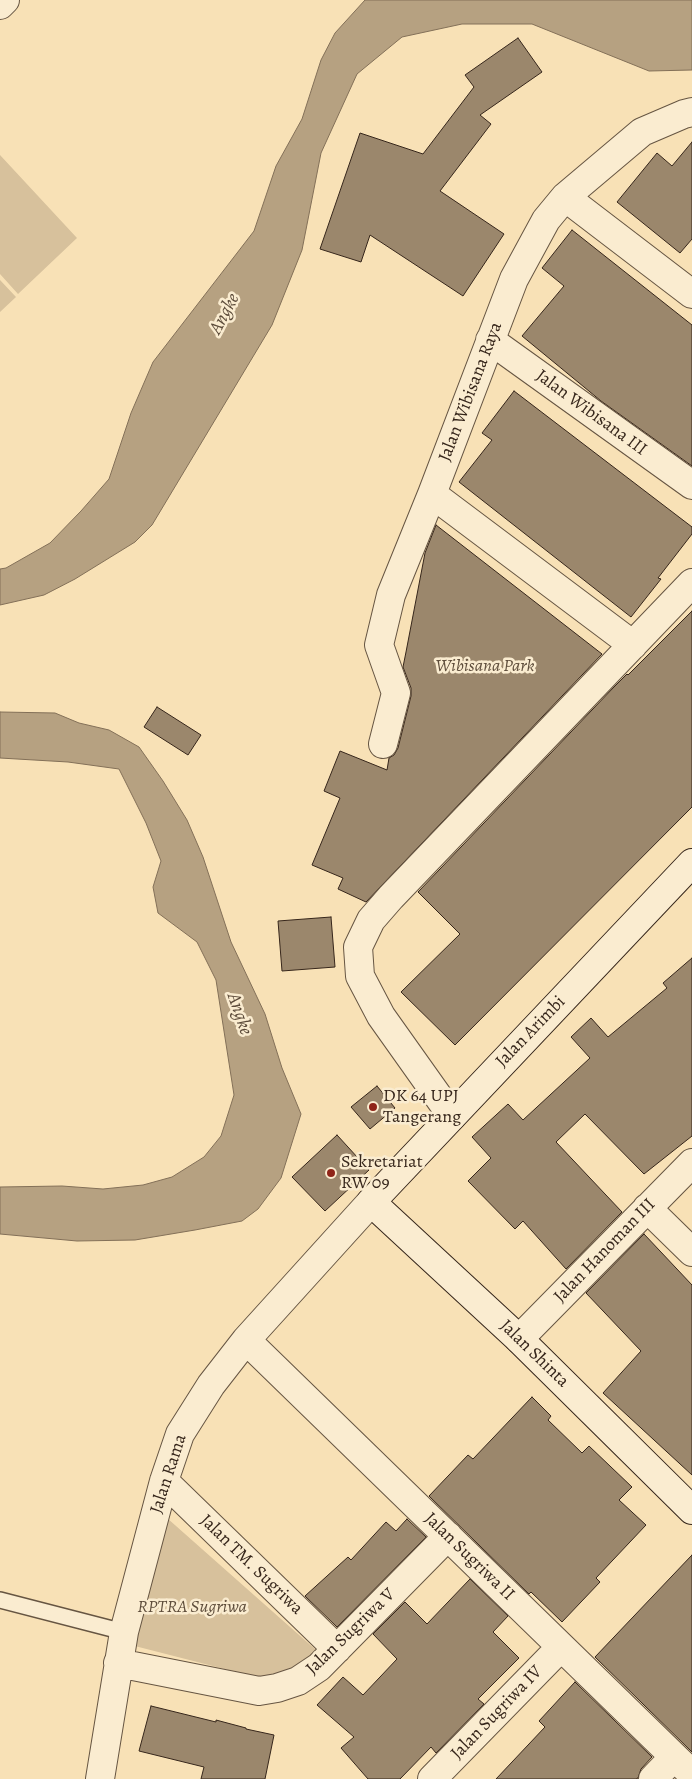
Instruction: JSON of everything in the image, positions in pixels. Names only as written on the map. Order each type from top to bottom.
[{"type":"street","points":[[0,5],[5,0]]},
{"type":"street","name":"Jalan Wibisana Raya","points":[[383,744],[396,693],[379,645],[391,595],[432,494],[514,279],[546,220],[566,197],[642,132],[692,112]]},
{"type":"street","points":[[566,197],[692,294]]},
{"type":"street","name":"Jalan Wibisana III","points":[[490,340],[692,485]]},
{"type":"street","points":[[432,494],[633,645]]},
{"type":"street","points":[[452,1116],[381,1016],[360,976],[358,947],[371,920],[390,897],[692,583]]},
{"type":"street","name":"Jalan Arimbi","points":[[372,1202],[692,863]]},
{"type":"street","name":"Jalan Hanoman III","points":[[519,1339],[692,1163]]},
{"type":"street","name":"Jalan Shinta","points":[[372,1202],[519,1339],[692,1510]]},
{"type":"street","name":"Jalan Rama","points":[[100,1779],[124,1632],[164,1481],[180,1434],[211,1385],[246,1340],[372,1202]]},
{"type":"street","points":[[647,1208],[692,1252]]},
{"type":"street","name":"Jalan Sugriwa II","points":[[246,1340],[683,1765]]},
{"type":"street","name":"Jalan TM. Sugriwa","points":[[164,1481],[337,1649]]},
{"type":"street","name":"Jalan Sugriwa V","points":[[118,1663],[259,1691],[277,1688],[298,1681],[319,1667],[448,1536]]},
{"type":"street","name":"Jalan Sugriwa IV","points":[[432,1779],[561,1647]]},
{"type":"street","points":[[653,1779],[683,1765]]},
{"type":"lane","points":[[0,1600],[124,1632]]},
{"type":"green space","points":[[0,155],[77,238],[18,294],[0,274]]},
{"type":"green space","points":[[0,280],[16,297],[0,312]]},
{"type":"green space","name":"RPTRA Sugriwa","points":[[167,1518],[316,1650],[287,1685],[127,1644]]},
{"type":"water","name":"Angke","points":[[365,0],[692,0],[692,70],[649,71],[532,24],[462,24],[402,37],[357,74],[321,153],[302,250],[272,325],[152,525],[135,542],[75,579],[44,595],[0,605],[0,569],[6,568],[50,543],[109,479],[131,413],[153,362],[254,231],[276,166],[302,119],[321,60],[335,33]]},
{"type":"water","name":"Angke","points":[[0,712],[55,713],[79,723],[109,730],[139,747],[187,820],[203,857],[231,942],[265,1014],[282,1068],[301,1114],[281,1178],[258,1209],[242,1221],[135,1240],[77,1241],[0,1234],[0,1187],[62,1186],[103,1189],[143,1185],[172,1177],[204,1157],[221,1136],[234,1095],[216,980],[197,942],[158,913],[153,887],[161,861],[146,823],[119,769],[68,762],[0,758]]},
{"type":"building","points":[[518,38],[542,72],[480,115],[491,124],[440,191],[504,234],[463,296],[370,235],[361,262],[320,249],[360,133],[423,154],[474,87],[465,75]]},
{"type":"building","points":[[692,142],[692,239],[680,253],[617,202],[657,153],[672,166]]},
{"type":"building","points":[[572,230],[692,325],[692,466],[601,401],[522,336],[564,286],[542,268]]},
{"type":"building","points":[[514,391],[692,527],[692,534],[658,578],[661,579],[631,617],[459,482],[492,440],[482,433]]},
{"type":"building","points":[[436,525],[602,654],[366,902],[338,889],[343,878],[312,865],[340,798],[324,791],[340,751],[387,770],[389,758],[394,755],[398,748],[411,696],[411,688],[403,667],[425,553]]},
{"type":"building","points":[[692,611],[692,807],[455,1045],[401,992],[460,934],[418,892],[614,687]]},
{"type":"building","points":[[157,707],[201,735],[188,755],[144,727]]},
{"type":"building","points":[[331,917],[335,967],[282,971],[278,921]]},
{"type":"building","points":[[692,958],[692,1136],[644,1174],[585,1114],[556,1142],[622,1212],[566,1269],[523,1221],[515,1229],[468,1181],[491,1158],[472,1137],[508,1104],[523,1120],[590,1058],[571,1037],[591,1018],[608,1037],[667,988],[663,983]]},
{"type":"building","name":"DK 64 UPJ Tangerang","points":[[377,1086],[395,1108],[370,1129],[351,1107]]},
{"type":"building","name":"Sekretariat RW 09","points":[[337,1135],[369,1170],[325,1211],[292,1177]]},
{"type":"building","points":[[644,1234],[692,1285],[692,1475],[603,1393],[641,1351],[586,1293]]},
{"type":"building","points":[[532,1397],[551,1416],[548,1420],[582,1453],[589,1446],[632,1487],[619,1500],[646,1525],[596,1578],[600,1582],[562,1622],[531,1592],[529,1594],[429,1496],[468,1455],[473,1459]]},
{"type":"building","points":[[407,1519],[426,1537],[337,1627],[305,1596],[348,1557],[351,1560],[386,1522],[396,1531]]},
{"type":"building","points":[[692,1555],[692,1752],[595,1657]]},
{"type":"building","points":[[470,1579],[508,1616],[493,1632],[519,1658],[478,1699],[484,1704],[436,1753],[431,1747],[400,1779],[368,1779],[341,1748],[354,1737],[317,1705],[343,1677],[363,1695],[397,1659],[373,1634],[405,1602],[427,1624]]},
{"type":"building","points":[[575,1682],[652,1757],[641,1769],[638,1778],[496,1779],[545,1727],[539,1721]]},
{"type":"building","points":[[151,1706],[274,1735],[265,1779],[201,1779],[204,1767],[139,1751]]},
{"type":"place","name":"DK 64 UPJ Tangerang","points":[[373,1107]]},
{"type":"place","name":"Sekretariat RW 09","points":[[331,1173]]},
{"type":"park label","name":"Wibisana Park","points":[[485,667]]}]
